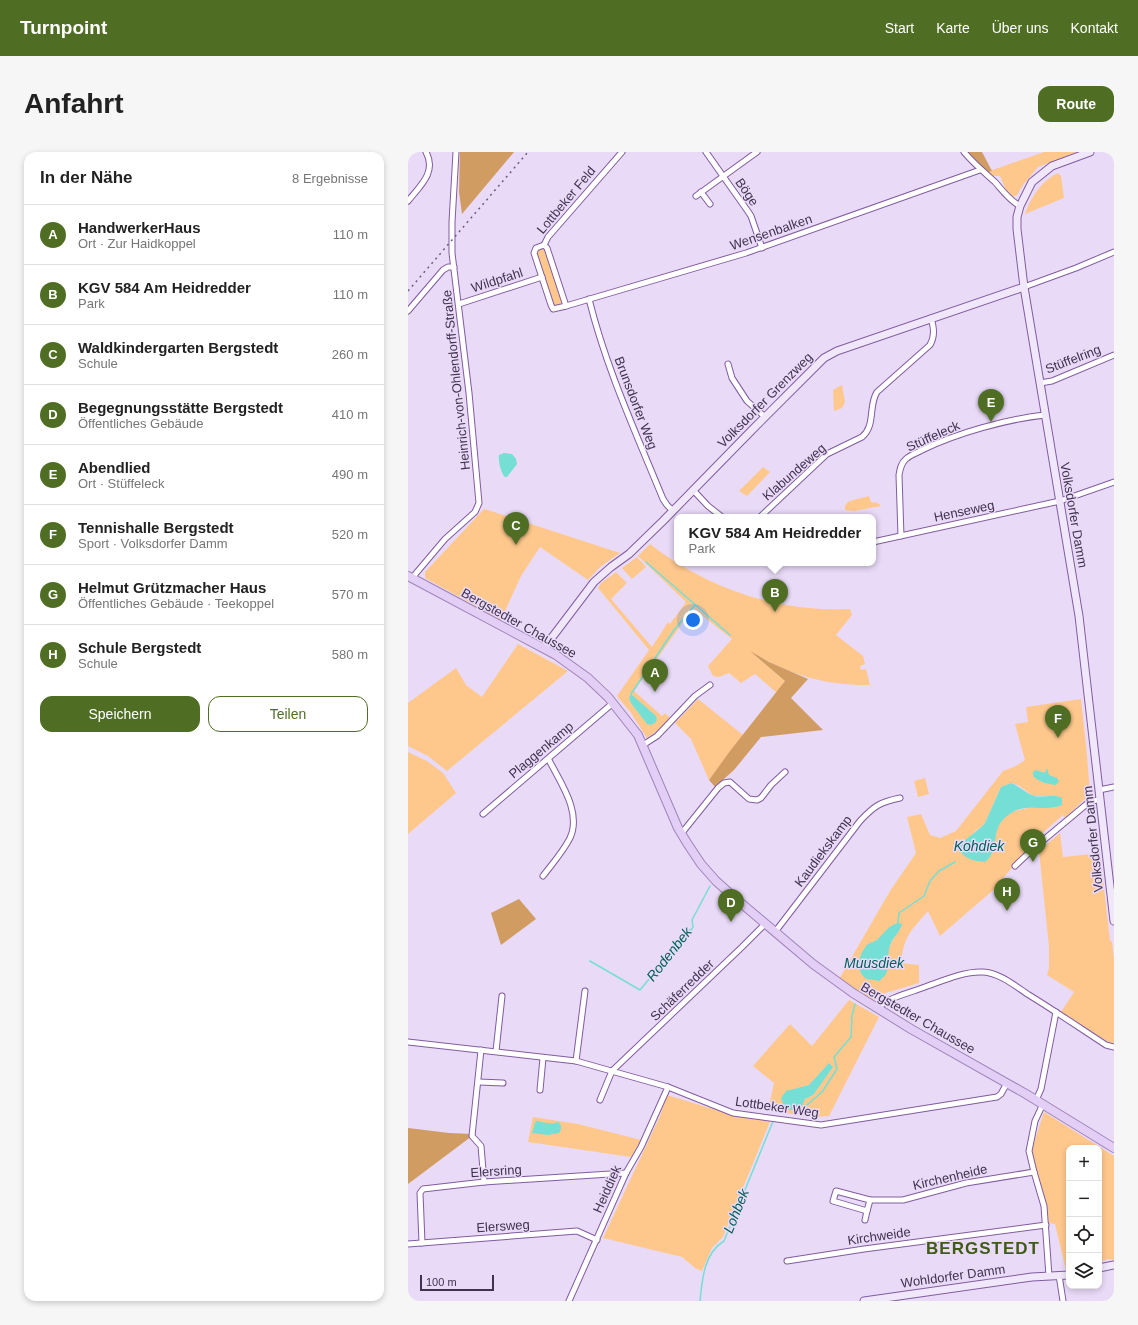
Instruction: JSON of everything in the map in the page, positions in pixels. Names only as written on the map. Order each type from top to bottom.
[{"type":"main road","name":"Bergstedter Chaussee","points":[[410,577],[544,648],[570,664],[588,678],[614,703],[633,727],[643,745],[663,794],[682,834],[701,864],[712,877],[765,924],[836,981],[877,1008],[1007,1083],[1114,1148]]},
{"type":"street","points":[[408,201],[428,176],[430,164],[426,152]]},
{"type":"street","name":"Heinrich-von-Ohlendorff-Straße","points":[[410,577],[441,543],[475,512],[480,501],[452,252],[456,152]]},
{"type":"street","name":"Lottbeker Feld","points":[[542,278],[534,251],[538,246],[544,245],[548,237],[622,152]]},
{"type":"street","name":"Böge","points":[[706,152],[724,176],[750,216],[762,248]]},
{"type":"street","points":[[696,196],[757,152]]},
{"type":"street","points":[[964,152],[1008,198],[1020,206]]},
{"type":"street","name":"Volksdorfer Damm","points":[[1090,152],[1052,166],[1032,182],[1020,206],[1017,217],[1017,234],[1024,287],[1079,616],[1113,900],[1114,921]]},
{"type":"street","name":"Wensenbalken","points":[[566,306],[762,248],[980,170]]},
{"type":"street","points":[[701,192],[710,204]]},
{"type":"street","points":[[542,278],[552,307],[556,309],[566,306],[547,248],[544,245]]},
{"type":"street","name":"Volksdorfer Grenzweg","points":[[544,648],[594,582],[606,570],[629,554],[824,358],[837,351],[1024,287],[1114,252]]},
{"type":"street","points":[[408,311],[443,270],[448,267],[454,267]]},
{"type":"street","name":"Wildpfahl","points":[[458,304],[542,278]]},
{"type":"street","name":"Brunsdorfer Weg","points":[[589,299],[597,331],[637,438],[663,499],[672,510]]},
{"type":"street","name":"Klabundeweg","points":[[763,514],[827,454],[862,437],[866,433],[872,419],[873,400],[877,392],[930,345],[933,338],[931,318]]},
{"type":"street","name":"Stüffelring","points":[[1040,383],[1052,381],[1114,355]]},
{"type":"street","points":[[728,364],[732,378],[747,401],[765,417]]},
{"type":"street","name":"Stüffeleck","points":[[902,536],[898,475],[907,458],[945,440],[969,432],[1045,415]]},
{"type":"street","points":[[1060,501],[1114,482]]},
{"type":"street","points":[[693,490],[708,506],[718,514]]},
{"type":"street","name":"Henseweg","points":[[876,541],[1060,501]]},
{"type":"street","points":[[643,745],[657,736],[695,696],[710,685]]},
{"type":"street","name":"Plaggenkamp","points":[[483,814],[614,703]]},
{"type":"street","points":[[543,876],[568,842],[571,836],[574,820],[574,814],[570,803],[548,760]]},
{"type":"street","points":[[682,834],[718,788],[724,783],[730,782],[749,799],[757,800],[761,798],[771,785],[785,772]]},
{"type":"street","points":[[1099,790],[1114,787]]},
{"type":"street","name":"Kaudiekskamp","points":[[775,932],[860,821],[874,807],[884,801],[900,798]]},
{"type":"street","points":[[1015,866],[1034,848],[1088,803],[1100,799]]},
{"type":"street","name":"Schäferredder","points":[[612,1071],[765,924]]},
{"type":"street","points":[[877,1008],[886,1002],[940,982],[972,972],[985,972],[1008,981],[1106,1045],[1114,1047]]},
{"type":"street","points":[[576,1061],[585,991]]},
{"type":"street","points":[[496,1052],[502,996]]},
{"type":"street","points":[[1049,1276],[1044,1206],[1029,1151],[1056,1012]]},
{"type":"street","name":"Lottbeker Weg","points":[[408,1042],[576,1061],[668,1087],[733,1113],[821,1125],[996,1097],[1001,1094],[1007,1083]]},
{"type":"street","points":[[481,1050],[479,1082],[472,1136],[481,1146],[484,1182]]},
{"type":"street","points":[[540,1090],[543,1058]]},
{"type":"street","points":[[600,1100],[612,1071]]},
{"type":"street","points":[[479,1082],[503,1083]]},
{"type":"street","name":"Heiddiek","points":[[569,1301],[626,1173],[641,1146],[668,1087]]},
{"type":"street","name":"Kirchenheide","points":[[867,1211],[833,1201],[836,1192],[870,1200],[902,1200],[966,1183],[1034,1172]]},
{"type":"street","name":"Elersring","points":[[422,1243],[420,1193],[422,1189],[484,1182],[626,1173]]},
{"type":"street","points":[[865,1220],[870,1200]]},
{"type":"street","name":"Kirchweide","points":[[787,1261],[864,1249],[1046,1225]]},
{"type":"street","name":"Elersweg","points":[[408,1244],[577,1231],[597,1240]]},
{"type":"street","points":[[1102,1267],[1114,1265]]},
{"type":"street","name":"Wohldorfer Damm","points":[[864,1301],[1032,1277],[1066,1275]]},
{"type":"street","points":[[1059,1276],[1063,1301]]},
{"type":"shaded area","points":[[460,152],[514,152],[462,214],[459,192]]},
{"type":"shaded area","points":[[964,152],[982,152],[992,171],[984,173]]},
{"type":"shaded area","points":[[1044,152],[1077,152],[1038,167],[1017,195],[1013,197],[1006,190],[1000,176],[994,176],[994,182],[984,173]]},
{"type":"shaded area","points":[[1058,173],[1061,176],[1064,198],[1025,214],[1037,190],[1047,180]]},
{"type":"shaded area","points":[[542,247],[545,249],[562,300],[559,306],[553,305],[537,254],[537,250]]},
{"type":"shaded area","points":[[842,385],[845,402],[842,408],[834,411],[833,390]]},
{"type":"shaded area","points":[[763,467],[770,472],[747,496],[739,491]]},
{"type":"shaded area","points":[[869,496],[871,502],[878,503],[881,506],[854,511],[845,510],[845,506],[848,502]]},
{"type":"shaded area","points":[[484,509],[620,553],[600,567],[588,580],[540,547],[521,576],[501,620],[425,578],[425,572]]},
{"type":"shaded area","points":[[650,544],[674,561],[674,566],[682,566],[695,574],[744,594],[770,602],[796,606],[823,609],[850,609],[852,615],[836,635],[863,656],[865,664],[860,666],[861,670],[866,669],[870,685],[838,684],[809,678],[767,661],[753,653],[785,681],[777,693],[755,674],[741,683],[729,673],[719,677],[713,676],[708,666],[732,639],[693,608],[634,691],[662,716],[665,713],[670,718],[657,731],[647,738],[631,713],[617,696],[649,650],[598,588],[601,583],[616,572],[627,583],[611,599],[652,647],[668,622],[670,624],[686,602],[638,556]]},
{"type":"shaded area","points":[[637,557],[646,567],[632,579],[622,568]]},
{"type":"shaded area","points":[[518,644],[568,671],[447,771],[428,756],[408,746],[408,703],[456,668],[466,685],[482,697]]},
{"type":"shaded area","points":[[750,651],[769,662],[808,679],[791,698],[823,730],[761,737],[734,770],[715,787],[709,780],[785,681]]},
{"type":"shaded area","points":[[698,699],[743,735],[709,780],[691,739],[675,723]]},
{"type":"shaded area","points":[[1081,699],[1090,794],[1065,818],[1063,815],[1031,843],[1029,841],[1022,847],[1026,852],[997,885],[998,886],[940,936],[928,911],[909,934],[902,954],[901,963],[919,965],[919,983],[882,994],[872,1003],[838,981],[890,891],[916,853],[907,817],[921,814],[930,835],[940,838],[956,831],[1003,771],[1016,766],[1025,760],[1015,724],[1028,722],[1026,707]],"holes":[[[1011,783],[1018,785],[1033,796],[1057,796],[1057,807],[1028,808],[1011,813],[1004,818],[995,835],[973,833],[985,823],[1001,787]],[[888,929],[900,929],[890,946],[888,955],[889,967],[868,944],[877,941]]]},
{"type":"shaded area","points":[[408,752],[427,761],[443,773],[456,793],[408,834]]},
{"type":"shaded area","points":[[925,778],[929,794],[918,797],[914,781]]},
{"type":"shaded area","points":[[1060,833],[1063,857],[1100,853],[1110,941],[1112,942],[1114,959],[1114,1043],[1110,1043],[1061,1012],[1074,992],[1047,975],[1049,968],[1049,947],[1039,851]]},
{"type":"shaded area","points":[[519,899],[536,919],[501,945],[491,913]]},
{"type":"shaded area","points":[[849,1000],[879,1017],[829,1116],[816,1117],[768,1111],[774,1083],[753,1066],[790,1024],[812,1046]],"holes":[[[829,1064],[813,1095],[805,1099],[786,1092],[809,1085]]]},
{"type":"shaded area","points":[[667,1095],[739,1117],[771,1119],[723,1237],[712,1248],[702,1271],[695,1268],[682,1257],[603,1238],[660,1116]]},
{"type":"shaded area","points":[[1044,1112],[1096,1145],[1066,1145],[1066,1270],[1055,1224],[1049,1223],[1047,1205],[1030,1155]]},
{"type":"shaded area","points":[[533,1117],[578,1124],[641,1140],[631,1157],[528,1142]]},
{"type":"shaded area","points":[[408,1128],[449,1133],[473,1134],[408,1184]]},
{"type":"shaded area","points":[[1102,1148],[1114,1156],[1114,1260],[1108,1259],[1102,1261]]},
{"type":"water","points":[[504,453],[512,454],[516,459],[517,464],[507,477],[505,477],[502,473],[499,460],[499,455]]},
{"type":"water","points":[[631,694],[655,715],[657,718],[656,722],[651,725],[647,724],[631,703],[629,698]]},
{"type":"water","points":[[1047,768],[1049,775],[1057,778],[1059,781],[1056,785],[1043,782],[1033,776],[1033,772],[1036,770],[1045,773]]},
{"type":"water","name":"Kohdiek","points":[[1011,783],[1034,796],[1055,796],[1062,798],[1062,805],[1050,808],[1024,808],[1013,812],[1000,824],[997,830],[993,850],[985,862],[966,857],[959,848],[964,841],[985,823],[1001,787]]},
{"type":"water","name":"Muusdiek","points":[[898,923],[902,924],[889,949],[887,973],[879,981],[867,979],[860,972],[859,967],[860,958],[864,949],[867,945],[877,940],[889,927]]},
{"type":"water","points":[[829,1063],[833,1067],[813,1095],[805,1099],[802,1106],[791,1108],[784,1106],[781,1098],[786,1091],[809,1085]]},
{"type":"water","points":[[536,1120],[551,1123],[558,1122],[561,1126],[559,1133],[547,1135],[532,1133]]},
{"type":"waterway","points":[[646,562],[730,635]]},
{"type":"waterway","points":[[631,694],[674,630],[695,605]]},
{"type":"waterway","name":"Lohbek","points":[[898,923],[899,913],[924,896],[930,881],[939,871],[955,862]]},
{"type":"waterway","name":"Rodenbek","points":[[590,961],[640,990],[655,972],[660,970],[676,950],[688,930],[691,930],[693,927],[692,920],[710,886]]},
{"type":"waterway","name":"Lohbek","points":[[782,1108],[801,1110],[822,1092],[837,1069],[834,1057],[851,1037],[852,1016],[855,1004]]},
{"type":"waterway","name":"Lohbek","points":[[700,1301],[703,1276],[708,1260],[717,1246],[724,1241],[774,1119]]},
{"type":"railway","points":[[408,291],[528,152]]},
{"type":"place","name":"Abendlied","points":[[991,422]]},
{"type":"place","name":"Waldkindergarten Bergstedt","points":[[516,545]]},
{"type":"place","name":"KGV 584 Am Heidredder","points":[[775,612]]},
{"type":"place","name":"HandwerkerHaus","points":[[655,692]]},
{"type":"place","name":"Tennishalle Bergstedt","points":[[1058,738]]},
{"type":"place","name":"Helmut Grützmacher Haus","points":[[1033,862]]},
{"type":"place","name":"Schule Bergstedt","points":[[1007,911]]},
{"type":"place","name":"Begegnungsstätte Bergstedt","points":[[731,922]]},
{"type":"district","name":"BERGSTEDT","points":[[983,1248]]}]
